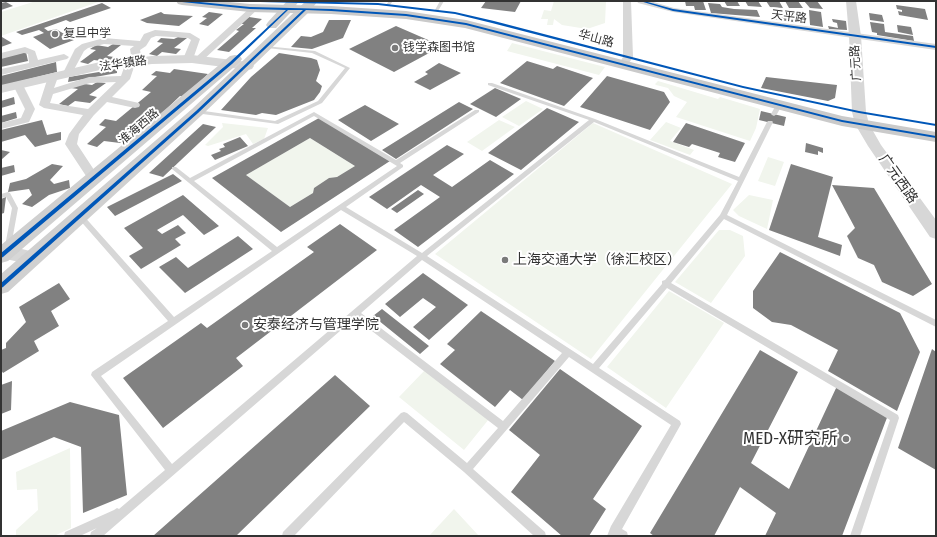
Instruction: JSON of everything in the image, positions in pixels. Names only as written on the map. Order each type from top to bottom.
[{"type":"main road","name":"华山路","points":[[182,1],[251,5],[440,3],[493,22],[626,60],[776,109],[936,125]]},
{"type":"main road","name":"华山路","points":[[300,5],[406,15],[466,24],[743,87],[936,137]]},
{"type":"main road","name":"淮海西路","points":[[1,286],[248,66],[267,47],[300,5]]},
{"type":"main road","name":"淮海西路","points":[[5,252],[300,5]]},
{"type":"street","points":[[626,60],[627,1]]},
{"type":"street","name":"天平路","points":[[641,1],[673,10],[936,48]]},
{"type":"street","name":"广元路","points":[[851,1],[855,36],[860,118]]},
{"type":"street","points":[[193,60],[234,27],[251,5]]},
{"type":"street","points":[[223,26],[234,27]]},
{"type":"street","points":[[94,179],[71,144],[74,134],[90,113],[125,79],[131,62],[136,55],[135,49],[143,44],[147,36],[155,33],[190,36],[196,39],[193,60]]},
{"type":"street","points":[[68,73],[80,49],[85,46],[104,41],[143,44]]},
{"type":"street","points":[[1,56],[25,50],[32,53],[34,64]]},
{"type":"street","points":[[1,72],[64,57]]},
{"type":"street","name":"法华镇路","points":[[1,89],[68,73],[131,62],[152,60],[193,60],[248,66]]},
{"type":"street","points":[[53,77],[44,105],[90,113]]},
{"type":"street","points":[[48,92],[63,89],[89,80],[125,79]]},
{"type":"street","points":[[1,126],[25,120],[30,109],[18,85]]},
{"type":"street","points":[[105,99],[135,105]]},
{"type":"street","name":"广元西路","points":[[860,118],[875,146],[936,233]]},
{"type":"street","points":[[5,252],[32,258]]},
{"type":"lane","points":[[197,112],[276,123],[320,102],[348,68],[313,52],[267,47]]},
{"type":"lane","points":[[490,84],[593,120],[741,180]]},
{"type":"lane","points":[[396,163],[477,111]]},
{"type":"lane","points":[[171,471],[95,375],[401,166],[314,114],[190,181]]},
{"type":"lane","points":[[94,536],[422,256],[593,120]]},
{"type":"lane","points":[[594,368],[723,216],[770,122]]},
{"type":"lane","points":[[267,139],[276,123]]},
{"type":"lane","points":[[174,168],[277,251]]},
{"type":"lane","points":[[1,196],[8,194],[15,208],[9,242],[5,252]]},
{"type":"lane","points":[[341,207],[422,256],[677,424],[617,534]]},
{"type":"lane","points":[[80,216],[173,321]]},
{"type":"lane","points":[[723,216],[936,324]]},
{"type":"lane","points":[[665,283],[895,418],[855,536]]},
{"type":"lane","points":[[355,313],[504,427]]},
{"type":"lane","points":[[467,469],[568,352]]},
{"type":"lane","points":[[287,536],[404,416],[467,469],[541,536]]},
{"type":"lane","points":[[69,536],[126,509]]},
{"type":"shaded area","points":[[36,1],[101,1],[1,36],[1,12]]},
{"type":"shaded area","points":[[554,1],[606,1],[605,23],[587,29],[562,25],[554,19],[553,25],[547,25],[548,19],[541,19],[544,10],[551,11]]},
{"type":"shaded area","points":[[512,43],[605,67],[599,75],[507,51]]},
{"type":"shaded area","points":[[658,81],[718,99],[720,97],[760,109],[756,128],[750,141],[676,117],[687,102],[674,96],[668,88],[656,85],[655,84]]},
{"type":"shaded area","points":[[526,101],[543,109],[519,126],[502,117]]},
{"type":"shaded area","points":[[499,120],[515,127],[482,151],[467,142]]},
{"type":"shaded area","points":[[666,122],[681,128],[670,141],[694,150],[690,155],[650,140]]},
{"type":"shaded area","points":[[222,123],[268,128],[264,139],[253,144],[246,134],[208,146],[205,145],[223,127]]},
{"type":"shaded area","points":[[593,123],[732,184],[591,359],[435,254]]},
{"type":"shaded area","points":[[310,138],[355,166],[337,177],[329,178],[314,188],[313,193],[290,207],[246,175]]},
{"type":"shaded area","points":[[768,157],[784,162],[775,186],[758,181]]},
{"type":"shaded area","points":[[749,195],[773,200],[767,229],[739,216],[733,210]]},
{"type":"shaded area","points":[[719,230],[730,230],[743,236],[745,256],[711,303],[675,282]]},
{"type":"shaded area","points":[[669,291],[724,323],[666,408],[607,367]]},
{"type":"shaded area","points":[[425,370],[489,419],[464,450],[399,397]]},
{"type":"shaded area","points":[[70,448],[71,528],[54,536],[16,536],[16,530],[38,510],[37,489],[17,490],[16,472]]},
{"type":"shaded area","points":[[454,509],[479,536],[429,536]]},
{"type":"building","points":[[486,1],[521,1],[515,12],[481,8]]},
{"type":"building","points":[[685,1],[703,1],[706,10],[695,10],[694,6],[686,6]]},
{"type":"building","points":[[724,1],[737,1],[740,6],[727,6]]},
{"type":"building","points":[[745,1],[758,1],[762,7],[748,6]]},
{"type":"building","points":[[766,1],[779,1],[783,8],[770,7]]},
{"type":"building","points":[[785,1],[798,1],[803,8],[789,8]]},
{"type":"building","points":[[804,1],[817,1],[823,9],[810,8]]},
{"type":"building","points":[[6,2],[13,6],[1,10],[1,3]]},
{"type":"building","points":[[102,3],[111,8],[70,22],[66,20],[44,28],[48,31],[56,29],[74,40],[50,49],[33,37],[44,33],[39,30],[22,35],[16,32]]},
{"type":"building","points":[[708,3],[720,4],[722,7],[734,9],[757,10],[760,17],[711,13]]},
{"type":"building","points":[[896,5],[925,9],[928,20],[899,15],[898,11],[902,12],[902,10],[897,9]]},
{"type":"building","points":[[774,10],[798,13],[799,23],[774,19]]},
{"type":"building","points":[[809,10],[821,12],[823,27],[810,25]]},
{"type":"building","points":[[161,12],[164,14],[193,16],[179,26],[147,23],[140,20]]},
{"type":"building","points":[[209,12],[223,14],[208,26],[199,24],[207,18],[202,17]]},
{"type":"building","points":[[869,13],[882,15],[884,22],[870,20]]},
{"type":"building","points":[[249,17],[262,19],[252,28],[256,28],[229,52],[217,50],[239,31],[236,30],[244,24],[240,24]]},
{"type":"building","points":[[832,19],[846,21],[847,30],[829,29],[828,26],[838,28],[837,23],[833,22]]},
{"type":"building","points":[[329,20],[351,20],[343,38],[312,49],[291,47],[301,36],[311,37],[323,32]]},
{"type":"building","points":[[870,22],[884,24],[885,32],[913,36],[914,41],[877,35],[877,33],[872,32]]},
{"type":"building","points":[[897,25],[911,27],[913,35],[898,32]]},
{"type":"building","name":"钱学森图书馆","points":[[396,26],[442,46],[394,72],[349,49]]},
{"type":"building","points":[[2,37],[12,43],[1,47]]},
{"type":"building","points":[[178,37],[187,38],[174,48],[181,49],[176,54],[162,52],[157,56],[149,54],[163,43],[157,42],[161,38],[174,39]]},
{"type":"building","points":[[113,44],[121,45],[107,56],[114,57],[108,62],[94,60],[88,64],[80,62],[96,50],[90,49],[96,45],[108,47]]},
{"type":"building","points":[[26,52],[28,61],[1,67],[1,58]]},
{"type":"building","points":[[279,53],[317,60],[320,70],[316,81],[322,86],[320,92],[314,100],[276,115],[262,113],[256,115],[221,110],[251,77]]},
{"type":"building","points":[[527,61],[553,69],[557,66],[593,78],[564,106],[500,83]]},
{"type":"building","points":[[56,62],[57,72],[1,86],[1,76]]},
{"type":"building","points":[[439,63],[461,73],[430,90],[414,82],[428,74],[425,72]]},
{"type":"building","points":[[117,69],[117,73],[68,82],[69,77]]},
{"type":"building","points":[[174,69],[208,74],[184,97],[180,96],[158,117],[149,116],[120,143],[104,141],[97,147],[87,144],[106,127],[99,125],[105,119],[116,121],[151,92],[142,90],[157,76],[151,75],[156,71],[170,73]]},
{"type":"building","points":[[607,76],[664,92],[670,102],[650,130],[580,107]]},
{"type":"building","points":[[766,77],[837,85],[835,98],[828,101],[761,88]]},
{"type":"building","points":[[97,82],[106,83],[89,95],[97,97],[90,103],[75,101],[68,106],[59,104],[78,89],[71,88],[77,83],[92,85]]},
{"type":"building","points":[[495,88],[521,99],[496,117],[470,104]]},
{"type":"building","points":[[14,97],[15,104],[1,108],[1,101]]},
{"type":"building","points":[[459,102],[473,109],[396,159],[382,150]]},
{"type":"building","points":[[365,105],[399,124],[371,141],[338,120]]},
{"type":"building","points":[[547,108],[579,122],[521,170],[488,153]]},
{"type":"building","points":[[761,111],[786,117],[784,126],[759,120]]},
{"type":"building","points":[[16,112],[17,118],[1,123],[1,116]]},
{"type":"building","points":[[319,118],[390,161],[281,232],[212,178]],"holes":[[[310,138],[355,166],[337,177],[329,178],[314,188],[313,193],[290,207],[246,175]]]},
{"type":"building","points":[[42,120],[47,135],[61,132],[61,140],[35,147],[25,135],[1,142],[1,130]]},
{"type":"building","points":[[686,123],[745,143],[735,162],[718,157],[720,153],[692,144],[689,147],[673,142]]},
{"type":"building","points":[[203,124],[216,127],[163,177],[149,173]]},
{"type":"building","points":[[240,137],[248,146],[215,160],[211,155],[221,151],[219,149],[225,147],[223,144]]},
{"type":"building","points":[[806,143],[823,148],[823,153],[818,151],[818,155],[805,152]]},
{"type":"building","points":[[447,145],[464,154],[433,175],[452,187],[490,160],[514,174],[418,247],[394,230],[440,197],[421,185],[387,209],[369,197]]},
{"type":"building","points":[[1,150],[10,152],[1,160]]},
{"type":"building","points":[[52,164],[63,166],[50,180],[54,184],[69,180],[70,188],[49,195],[32,207],[22,204],[32,195],[29,189],[8,192],[10,183],[26,179]]},
{"type":"building","points":[[791,164],[833,177],[818,237],[842,245],[840,256],[769,230]]},
{"type":"building","points":[[14,165],[15,172],[1,176],[1,168]]},
{"type":"building","points":[[173,174],[182,181],[115,216],[107,207]]},
{"type":"building","points":[[832,185],[874,188],[932,284],[913,296],[882,282],[874,265],[858,258],[847,236],[855,228]]},
{"type":"building","points":[[418,190],[424,194],[397,213],[391,209]]},
{"type":"building","points":[[183,195],[219,226],[204,235],[183,215],[157,230],[162,234],[178,225],[186,233],[175,239],[181,245],[141,269],[129,256],[143,248],[124,228]]},
{"type":"building","points":[[6,197],[4,213],[1,214],[1,199]]},
{"type":"building","name":"安泰经济与管理学院","points":[[340,224],[377,250],[236,358],[243,366],[163,428],[123,378],[201,323],[207,328],[314,252],[307,247]]},
{"type":"building","points":[[238,236],[253,249],[185,293],[159,267],[176,257],[188,268]]},
{"type":"building","points":[[780,252],[900,313],[920,352],[897,411],[828,371],[838,350],[791,325],[772,322],[753,308],[753,291]]},
{"type":"building","points":[[423,273],[468,305],[429,340],[413,327],[436,307],[423,298],[400,317],[385,304]]},
{"type":"building","points":[[59,283],[70,299],[51,311],[59,326],[34,341],[39,351],[3,373],[1,370],[1,350],[6,348],[6,343],[26,322],[19,307]]},
{"type":"building","points":[[382,309],[429,346],[420,354],[373,316]]},
{"type":"building","points":[[481,311],[555,361],[523,400],[510,390],[495,407],[440,364],[455,350],[447,344]]},
{"type":"building","points":[[932,349],[936,352],[936,470],[898,448]]},
{"type":"building","name":"MED-X研究所","points":[[760,350],[798,372],[751,463],[789,489],[837,386],[888,415],[842,536],[765,536],[776,513],[740,487],[714,536],[654,536],[650,533]]},
{"type":"building","points":[[560,369],[642,426],[593,499],[606,509],[589,536],[562,536],[511,492],[540,455],[509,430]]},
{"type":"building","points":[[335,375],[370,406],[236,536],[153,536]]},
{"type":"building","points":[[12,381],[11,410],[1,414],[1,385]]},
{"type":"building","points":[[70,402],[119,415],[127,495],[83,513],[81,447],[54,437],[1,460],[1,431]]},
{"type":"cycle path","points":[[182,1],[250,8],[331,10],[406,15],[466,24],[842,121],[936,137]]},
{"type":"cycle path","points":[[260,1],[378,4],[455,13],[743,87],[859,112],[936,125]]},
{"type":"cycle path","points":[[641,1],[673,10],[936,47]]},
{"type":"cycle path","points":[[1,256],[231,63],[287,10]]},
{"type":"cycle path","points":[[1,286],[197,112],[305,10]]},
{"type":"place","name":"复旦中学","points":[[55,34]]},
{"type":"place","name":"钱学森图书馆","points":[[395,48]]},
{"type":"place","name":"上海交通大学（徐汇校区）","points":[[505,260]]},
{"type":"place","name":"安泰经济与管理学院","points":[[245,325]]},
{"type":"place","name":"MED-X研究所","points":[[846,439]]}]
